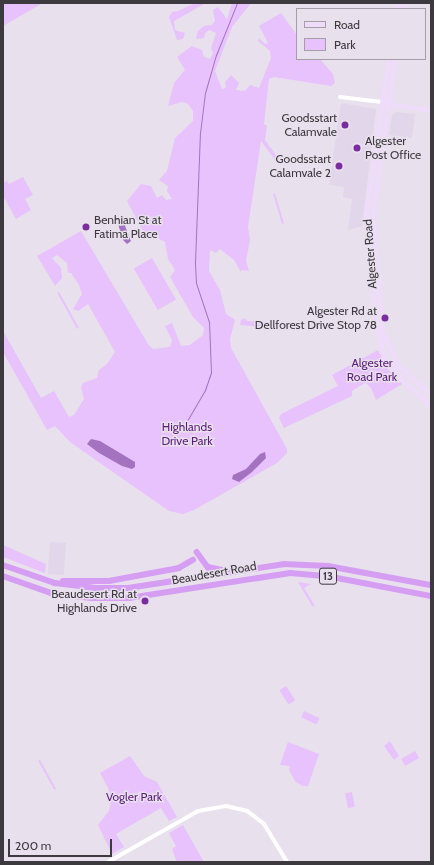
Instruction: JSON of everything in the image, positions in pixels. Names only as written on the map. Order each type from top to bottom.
[{"type":"highway","points":[[197,552],[208,567],[229,571]]},
{"type":"highway","points":[[55,583],[109,581],[179,568],[193,560]]},
{"type":"highway","name":"Beaudesert Road","points":[[3,565],[55,583],[94,588],[124,588],[272,564],[312,564],[431,585]]},
{"type":"highway","name":"Beaudesert Road","points":[[3,576],[65,596],[116,599],[268,575],[302,574],[431,596]]},
{"type":"highway","points":[[3,581],[9,579]]},
{"type":"main road","name":"Algester Road","points":[[389,60],[366,221],[377,332],[384,356],[390,367],[431,406]]},
{"type":"main road","name":"Algester Road","points":[[395,60],[373,218],[383,331],[398,364],[431,396]]},
{"type":"main road","points":[[382,102],[431,110]]},
{"type":"street","points":[[340,97],[382,102]]},
{"type":"street","points":[[108,862],[198,811],[226,806],[246,811],[259,820],[271,834],[287,862]]},
{"type":"shaded area","points":[[341,103],[376,109],[362,226],[348,230],[352,199],[343,197],[344,187],[329,185]]},
{"type":"shaded area","points":[[396,112],[415,114],[412,138],[389,135],[392,115]]},
{"type":"shaded area","points":[[126,217],[130,219],[125,226],[131,241],[127,244],[123,240],[118,224]]},
{"type":"shaded area","points":[[91,439],[100,441],[135,462],[135,467],[132,469],[122,466],[99,453],[87,444]]},
{"type":"shaded area","points":[[265,452],[266,458],[252,472],[239,482],[232,479],[233,475],[246,469],[260,454]]},
{"type":"shaded area","points":[[50,542],[66,543],[64,575],[48,574]]},
{"type":"green space","points":[[3,3],[43,3],[3,26]]},
{"type":"green space","points":[[195,3],[206,3],[174,21],[175,30],[185,33],[183,39],[177,40],[169,17],[172,12],[178,11]]},
{"type":"green space","name":"Highlands Drive Park","points":[[232,3],[251,3],[232,27],[215,71],[222,89],[226,88],[225,82],[231,75],[239,83],[236,90],[245,91],[250,85],[259,88],[271,58],[270,51],[258,41],[259,38],[265,44],[268,43],[259,26],[281,13],[296,34],[296,60],[321,60],[333,74],[335,83],[331,86],[274,77],[269,79],[264,124],[267,126],[265,140],[278,158],[275,160],[261,141],[248,227],[250,240],[246,261],[249,271],[242,270],[241,272],[234,260],[220,249],[216,253],[210,250],[209,271],[220,290],[226,314],[235,320],[230,339],[231,348],[287,449],[287,453],[277,463],[194,510],[183,514],[169,511],[70,442],[55,426],[47,430],[3,352],[3,331],[41,398],[54,391],[69,417],[74,415],[84,399],[81,387],[83,383],[97,378],[99,370],[107,364],[115,352],[88,304],[78,311],[73,309],[82,294],[79,285],[71,273],[68,273],[67,263],[57,255],[52,258],[61,268],[62,278],[55,286],[37,256],[81,231],[148,344],[153,349],[170,347],[172,340],[165,326],[172,323],[181,346],[190,345],[203,335],[204,328],[193,317],[170,277],[175,270],[168,259],[165,242],[156,237],[146,237],[127,201],[141,184],[151,186],[157,198],[162,195],[166,200],[172,199],[167,191],[168,186],[159,180],[167,171],[175,138],[193,121],[193,111],[188,104],[182,102],[168,106],[174,83],[185,70],[177,57],[192,46],[202,50],[204,57],[210,59],[213,53],[211,48],[216,33],[209,30],[205,33],[204,38],[196,39],[198,31],[204,26],[212,25],[215,21],[213,10],[218,7],[227,19]]},
{"type":"green space","points":[[23,177],[33,195],[25,199],[31,210],[16,219],[3,196],[3,183],[7,181],[9,184]]},
{"type":"green space","points":[[273,193],[275,194],[284,223],[282,224]]},
{"type":"green space","points":[[152,258],[176,300],[158,310],[134,268]]},
{"type":"green space","points":[[59,292],[79,328],[77,329],[57,293]]},
{"type":"green space","points":[[245,318],[247,321],[270,322],[264,327],[240,325],[241,320]]},
{"type":"green space","name":"Algester Road Park","points":[[378,350],[388,369],[402,384],[376,400],[371,388],[366,383],[363,384],[352,391],[352,396],[284,428],[279,418],[281,414],[338,386],[332,375]]},
{"type":"green space","points":[[3,545],[46,564],[45,573],[3,557]]},
{"type":"green space","points":[[298,582],[311,584],[304,588],[315,606],[312,606]]},
{"type":"green space","points":[[286,686],[295,700],[289,705],[279,690]]},
{"type":"green space","points":[[304,711],[319,718],[316,725],[301,717]]},
{"type":"green space","points":[[390,741],[399,756],[394,760],[384,746]]},
{"type":"green space","points":[[288,742],[319,754],[308,786],[302,786],[295,781],[289,770],[290,766],[280,765]]},
{"type":"green space","points":[[415,751],[419,758],[405,766],[401,759]]},
{"type":"green space","name":"Vogler Park","points":[[130,756],[144,776],[157,782],[177,817],[169,821],[161,808],[116,834],[124,847],[112,854],[98,825],[109,811],[111,801],[109,790],[100,773]]},
{"type":"green space","points":[[40,760],[56,789],[54,790],[38,761]]},
{"type":"green space","points":[[352,792],[355,807],[348,808],[345,793]]},
{"type":"green space","points":[[183,825],[204,862],[177,862],[172,849],[176,846],[169,833]]},
{"type":"waterway","points":[[184,426],[205,390],[211,373],[209,322],[196,283],[195,262],[200,133],[205,93],[216,55],[237,3]]},
{"type":"place","name":"Goodsstart Calamvale","points":[[345,125]]},
{"type":"place","name":"Algester Post Office","points":[[357,148]]},
{"type":"place","name":"Goodsstart Calamvale 2","points":[[339,166]]},
{"type":"place","name":"Benhian St at Fatima Place","points":[[86,227]]},
{"type":"place","name":"Algester Rd at Dellforest Drive Stop 78","points":[[385,318]]},
{"type":"place","name":"Beaudesert Rd at Highlands Drive","points":[[145,601]]}]
